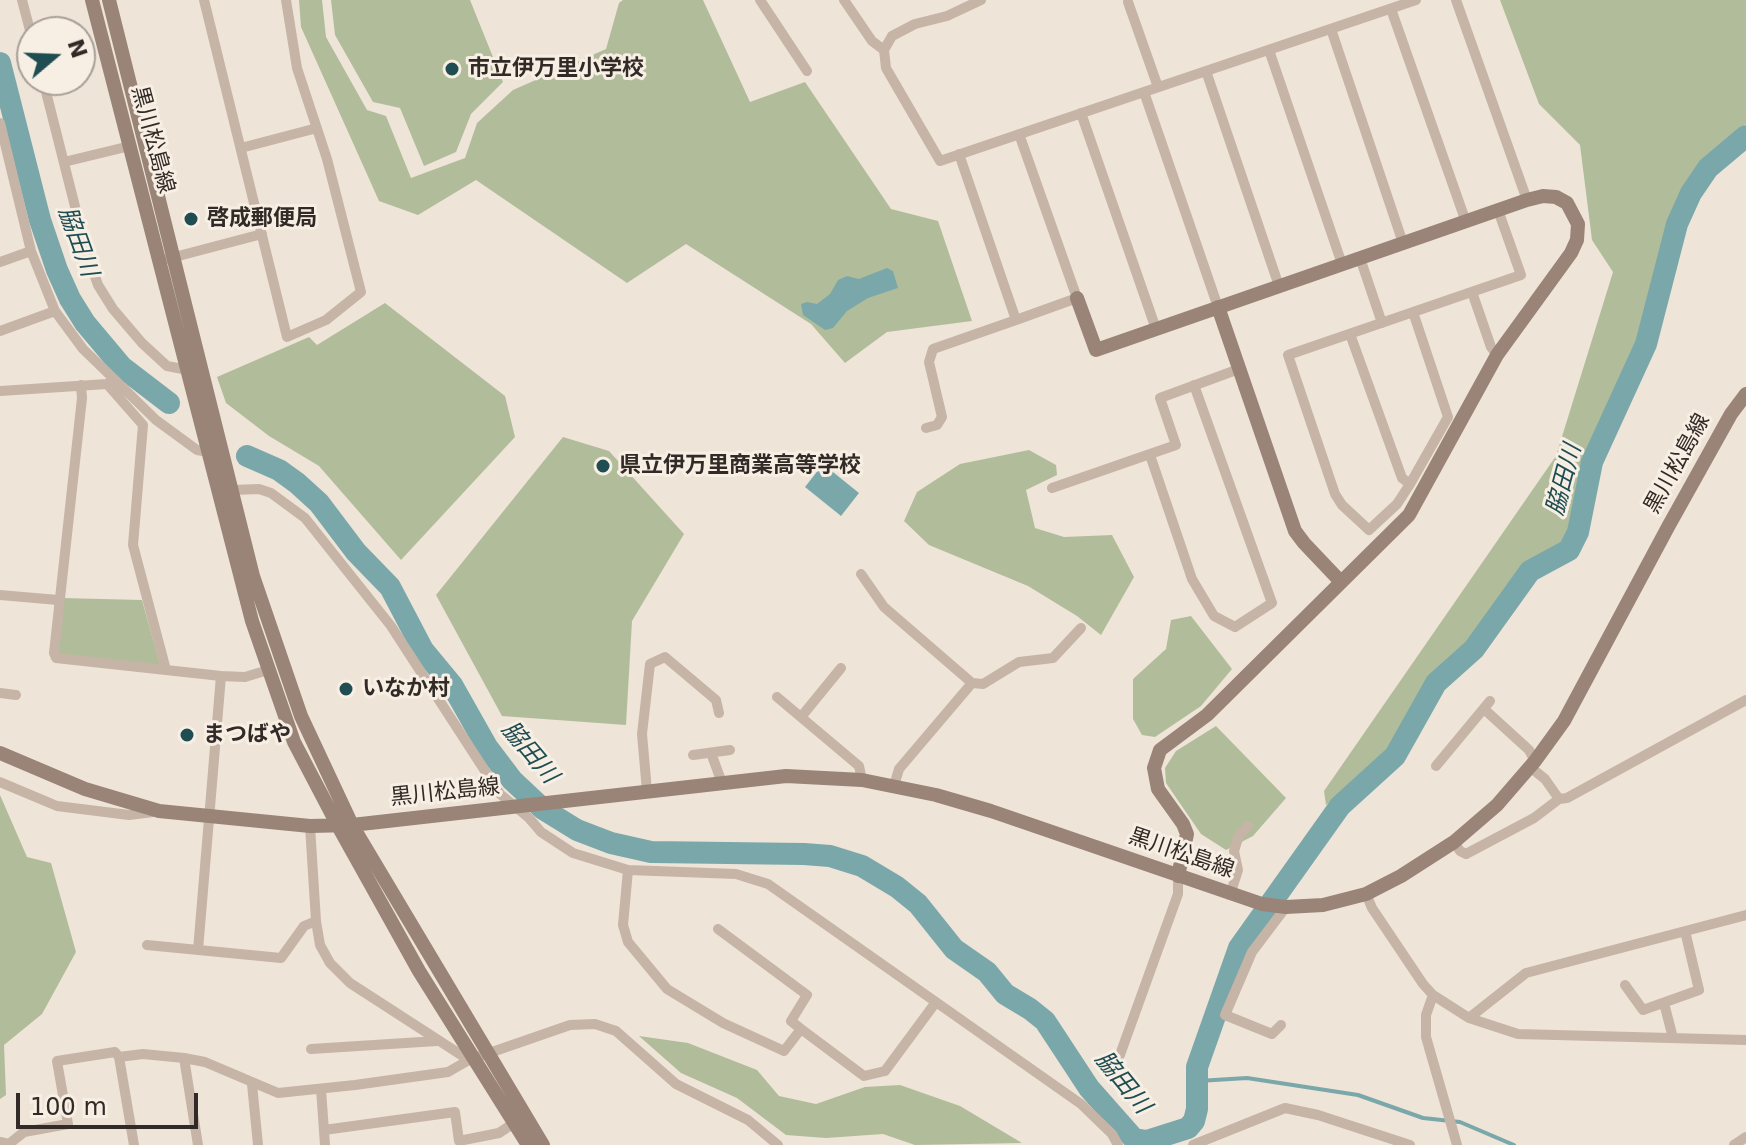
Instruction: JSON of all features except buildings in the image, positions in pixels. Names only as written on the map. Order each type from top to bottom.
[{"type":"main road","name":"黒川松島線","points":[[92,0],[130,146],[168,259],[233,490],[253,576],[306,727],[352,825]]},
{"type":"main road","name":"黒川松島線","points":[[109,0],[168,259],[188,370],[248,606],[294,742],[337,824],[352,825],[786,776],[862,780],[991,811],[1262,904],[1286,907],[1323,905],[1366,894],[1454,842],[1497,805],[1533,764],[1564,721],[1689,489],[1731,414],[1746,394]]},
{"type":"main road","points":[[1077,298],[1096,350],[1527,200],[1556,197],[1567,203],[1578,224],[1577,240],[1556,275],[1497,355],[1409,515],[1207,715],[1160,750],[1154,768],[1158,789],[1187,834],[1178,876]]},
{"type":"main road","points":[[1218,307],[1295,531],[1341,582]]},
{"type":"main road","points":[[0,753],[85,789],[159,811],[310,826],[337,824],[419,971],[476,1058],[543,1145]]},
{"type":"main road","points":[[352,825],[476,1058]]},
{"type":"main road","points":[[520,1119],[528,1145]]},
{"type":"street","points":[[204,0],[287,337],[326,320],[361,292],[317,128],[297,68],[286,0]]},
{"type":"street","points":[[760,0],[807,71]]},
{"type":"street","points":[[844,0],[872,41],[884,50]]},
{"type":"street","points":[[950,0],[958,11]]},
{"type":"street","points":[[981,0],[958,11],[915,24],[892,36],[884,50],[886,68],[940,161],[1416,0]]},
{"type":"street","points":[[1456,0],[1527,200]]},
{"type":"street","points":[[1128,2],[1158,87]]},
{"type":"street","points":[[1397,5],[1466,222]]},
{"type":"street","points":[[1331,29],[1403,243]]},
{"type":"street","points":[[1269,50],[1342,264]]},
{"type":"street","points":[[1206,71],[1279,286]]},
{"type":"street","points":[[1144,92],[1218,307]]},
{"type":"street","points":[[47,96],[87,254],[98,285],[113,309],[142,343],[167,366],[188,370]]},
{"type":"street","points":[[1081,113],[1156,329]]},
{"type":"street","points":[[0,123],[31,251],[55,311],[143,425],[133,545],[166,670]]},
{"type":"street","points":[[241,148],[317,128]]},
{"type":"street","points":[[926,428],[937,425],[942,417],[929,362],[933,349],[1077,298],[1019,134]]},
{"type":"street","points":[[64,162],[130,146]]},
{"type":"street","points":[[959,154],[1016,320]]},
{"type":"street","points":[[1413,312],[1448,417],[1397,504],[1369,530],[1342,505],[1335,494],[1288,355],[1350,334],[1413,312],[1521,275],[1498,210]]},
{"type":"street","points":[[168,259],[262,234]]},
{"type":"street","points":[[0,262],[31,251]]},
{"type":"street","points":[[1360,258],[1382,323]]},
{"type":"street","points":[[1472,292],[1491,347],[1497,355]]},
{"type":"street","points":[[0,331],[55,311]]},
{"type":"street","points":[[1350,334],[1402,478],[1410,484]]},
{"type":"street","points":[[1052,488],[1176,445],[1160,398],[1239,369]]},
{"type":"street","points":[[0,391],[111,382],[197,450],[209,452]]},
{"type":"street","points":[[81,385],[58,600],[56,658],[221,676],[245,677],[268,670]]},
{"type":"street","points":[[1150,455],[1192,579],[1214,616],[1235,627],[1272,603],[1194,385]]},
{"type":"street","points":[[233,490],[259,489],[271,493],[305,518],[391,626],[500,794],[541,832],[573,853],[628,870],[736,874],[768,884],[1081,1104],[1112,1134],[1118,1145]]},
{"type":"street","points":[[861,574],[884,607],[972,683],[983,684],[1019,662],[1053,658],[1081,628]]},
{"type":"street","points":[[0,595],[58,600]]},
{"type":"street","points":[[647,791],[642,734],[650,664],[665,657],[716,700],[719,713]]},
{"type":"street","points":[[801,717],[841,668]]},
{"type":"street","points":[[198,950],[221,676]]},
{"type":"street","points":[[894,786],[899,769],[972,683]]},
{"type":"street","points":[[0,693],[16,695]]},
{"type":"street","points":[[777,697],[859,766],[862,780]]},
{"type":"street","points":[[1454,842],[1466,854],[1534,818],[1559,799],[1567,798],[1744,704]]},
{"type":"street","points":[[1436,766],[1487,705],[1529,750],[1533,764],[1559,799]]},
{"type":"street","points":[[693,755],[730,750]]},
{"type":"street","points":[[711,753],[722,783]]},
{"type":"street","points":[[0,782],[57,806],[129,815],[159,811]]},
{"type":"street","points":[[310,826],[316,921],[320,945],[330,963],[350,983],[437,1041],[476,1058]]},
{"type":"street","points":[[1230,895],[1238,870],[1234,851],[1239,835],[1248,826]]},
{"type":"street","points":[[628,870],[623,925],[628,942],[667,989],[723,1023],[784,1051],[801,1029]]},
{"type":"street","points":[[1117,1063],[1178,894],[1178,876]]},
{"type":"street","points":[[1366,894],[1400,952],[1433,995],[1469,1018],[1518,1034],[1746,1040]]},
{"type":"street","points":[[1281,1025],[1272,1034],[1225,1015],[1252,952],[1286,907]]},
{"type":"street","points":[[1469,1018],[1526,973],[1685,931],[1745,920]]},
{"type":"street","points":[[147,945],[281,958],[304,926],[316,921]]},
{"type":"street","points":[[718,929],[807,995],[791,1021],[864,1076],[885,1071],[936,1002]]},
{"type":"street","points":[[1625,985],[1643,1010],[1699,990],[1685,931]]},
{"type":"street","points":[[1433,995],[1426,1015],[1426,1037],[1457,1145]]},
{"type":"street","points":[[1664,1003],[1673,1038]]},
{"type":"street","points":[[119,1057],[143,1054],[205,1062],[278,1093],[448,1072],[476,1058],[570,1025],[595,1024],[616,1031],[676,1084],[748,1120],[778,1145]]},
{"type":"street","points":[[311,1049],[437,1041]]},
{"type":"street","points":[[0,1142],[9,1144],[24,1132],[68,1124],[57,1061],[115,1052],[119,1057],[134,1145]]},
{"type":"street","points":[[184,1058],[198,1145]]},
{"type":"street","points":[[252,1084],[258,1145]]},
{"type":"street","points":[[321,1089],[325,1145]]},
{"type":"street","points":[[1193,1145],[1285,1108],[1318,1115],[1410,1145]]},
{"type":"street","points":[[324,1130],[455,1112],[459,1141],[500,1139],[520,1119]]},
{"type":"street","points":[[1734,1145],[1746,1137]]},
{"type":"green space","points":[[299,0],[322,0],[326,37],[367,110],[386,116],[411,178],[465,158],[477,123],[513,90],[606,49],[619,3],[623,0],[703,0],[750,102],[805,82],[891,209],[938,221],[972,321],[887,332],[845,363],[811,324],[686,244],[627,283],[476,180],[418,215],[379,201],[301,27]]},
{"type":"green space","points":[[331,0],[470,0],[503,82],[471,114],[456,152],[424,166],[400,108],[373,102],[335,35]]},
{"type":"green space","points":[[1500,0],[1746,0],[1746,124],[1702,168],[1675,215],[1642,341],[1588,462],[1569,544],[1530,565],[1393,753],[1326,805],[1324,791],[1556,456],[1613,272],[1592,240],[1580,145],[1539,104]]},
{"type":"green space","points":[[385,303],[505,396],[515,437],[401,560],[319,466],[269,436],[226,403],[217,377],[309,337],[317,345]]},
{"type":"green space","points":[[563,437],[609,451],[684,534],[632,621],[626,725],[502,716],[436,595]]},
{"type":"green space","points":[[1029,450],[1056,465],[1057,475],[1026,490],[1035,528],[1064,537],[1112,535],[1134,577],[1101,635],[1028,586],[929,545],[904,521],[917,492],[960,464]]},
{"type":"green space","points":[[62,598],[142,600],[160,665],[58,654]]},
{"type":"green space","points":[[1191,616],[1232,669],[1201,706],[1155,737],[1142,735],[1133,719],[1133,679],[1166,649],[1171,620]]},
{"type":"green space","points":[[1216,726],[1286,798],[1253,836],[1226,850],[1201,834],[1166,783],[1165,768],[1176,751]]},
{"type":"green space","points":[[0,795],[27,857],[51,863],[76,952],[42,1014],[4,1045],[6,1095],[0,1099]]},
{"type":"green space","points":[[639,1036],[688,1043],[757,1070],[779,1096],[816,1104],[865,1087],[900,1085],[960,1106],[1022,1143],[915,1145],[883,1134],[826,1138],[786,1135],[737,1098],[681,1073]]},
{"type":"water","points":[[887,268],[893,271],[898,288],[868,298],[847,311],[833,328],[825,330],[803,315],[801,304],[817,304],[830,294],[838,280],[847,276],[859,279]]},
{"type":"water","points":[[823,464],[859,493],[841,516],[805,487]]},
{"type":"waterway","name":"脇田川","points":[[0,63],[40,220],[70,299],[85,323],[122,367],[169,403]]},
{"type":"waterway","name":"脇田川","points":[[247,456],[279,470],[319,503],[356,552],[390,587],[423,650],[452,685],[487,747],[512,780],[543,809],[577,830],[611,843],[651,852],[804,854],[830,856],[862,866],[918,904],[954,949],[987,972],[1005,994],[1045,1021],[1089,1088],[1134,1139],[1147,1141],[1188,1128],[1194,1121],[1197,1067],[1239,948],[1340,806],[1395,756],[1436,683],[1474,649],[1530,571],[1569,550],[1578,532],[1592,462],[1646,344],[1677,224],[1691,193],[1708,168],[1746,136]]},
{"type":"waterway","points":[[1198,1081],[1247,1078],[1358,1095],[1423,1118],[1460,1122],[1514,1145]]},
{"type":"place","name":"市立伊万里小学校","points":[[452,69]]},
{"type":"place","name":"啓成郵便局","points":[[191,219]]},
{"type":"place","name":"県立伊万里商業高等学校","points":[[603,466]]},
{"type":"place","name":"いなか村","points":[[346,689]]},
{"type":"place","name":"まつばや","points":[[187,735]]}]
